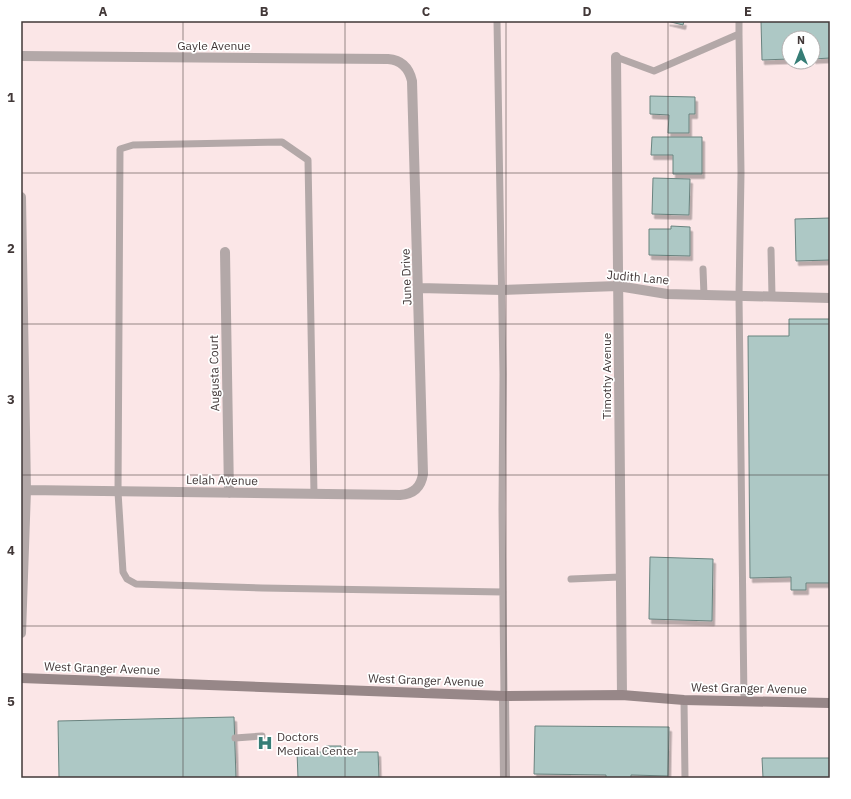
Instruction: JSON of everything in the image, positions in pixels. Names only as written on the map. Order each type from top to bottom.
[{"type":"street","name":"Gayle Avenue","points":[[21,56],[388,59],[395,60],[405,65]]},
{"type":"street","name":"Timothy Avenue","points":[[616,57],[622,695]]},
{"type":"street","name":"June Drive","points":[[405,65],[411,74],[412,81],[419,288],[423,474],[422,480],[417,489]]},
{"type":"street","points":[[21,197],[22,348],[26,490],[21,633]]},
{"type":"street","name":"Augusta Court","points":[[225,252],[229,493]]},
{"type":"street","name":"Judith Lane","points":[[419,288],[502,290],[618,286],[667,294],[830,298]]},
{"type":"street","name":"Lelah Avenue","points":[[26,490],[400,496],[407,495],[417,489]]},
{"type":"street","name":"West Granger Avenue","points":[[21,678],[504,696],[622,695],[684,700],[830,703]]},
{"type":"street","points":[[504,696],[504,778]]},
{"type":"lane","points":[[497,21],[502,290],[504,696]]},
{"type":"lane","points":[[739,21],[744,701]]},
{"type":"lane","points":[[616,57],[654,71],[740,34]]},
{"type":"lane","points":[[314,494],[308,160],[282,142],[133,144],[120,149],[118,492],[123,572],[126,578],[136,584],[503,592]]},
{"type":"lane","points":[[771,250],[772,296]]},
{"type":"lane","points":[[703,268],[704,295]]},
{"type":"lane","points":[[571,579],[620,577]]},
{"type":"lane","points":[[684,700],[684,778]]},
{"type":"lane","points":[[235,738],[262,736]]},
{"type":"building","points":[[667,21],[684,21],[683,25]]},
{"type":"building","points":[[761,21],[830,21],[830,58],[821,59],[821,30],[781,30],[781,59],[762,60]]},
{"type":"building","points":[[650,96],[695,97],[695,114],[689,114],[689,133],[668,133],[669,115],[650,114]]},
{"type":"building","points":[[652,137],[702,137],[702,174],[673,174],[673,155],[651,155]]},
{"type":"building","points":[[653,178],[690,179],[689,215],[652,214]]},
{"type":"building","points":[[830,218],[830,260],[796,261],[795,219]]},
{"type":"building","points":[[671,226],[690,227],[690,256],[649,255],[649,229],[671,229]]},
{"type":"building","points":[[789,319],[830,319],[830,583],[806,583],[806,590],[791,590],[791,577],[750,578],[748,336],[789,336]]},
{"type":"building","points":[[650,557],[713,559],[712,621],[649,619]]},
{"type":"building","points":[[234,717],[236,778],[59,778],[58,721]]},
{"type":"building","points":[[535,726],[669,727],[668,776],[631,775],[631,778],[606,778],[606,775],[534,774]]},
{"type":"building","points":[[326,746],[341,746],[341,752],[378,752],[379,778],[298,778],[297,752],[326,752]]},
{"type":"building","points":[[762,758],[830,758],[830,778],[763,778]]},
{"type":"place","name":"Doctors Medical Center","points":[[265,743]]}]
